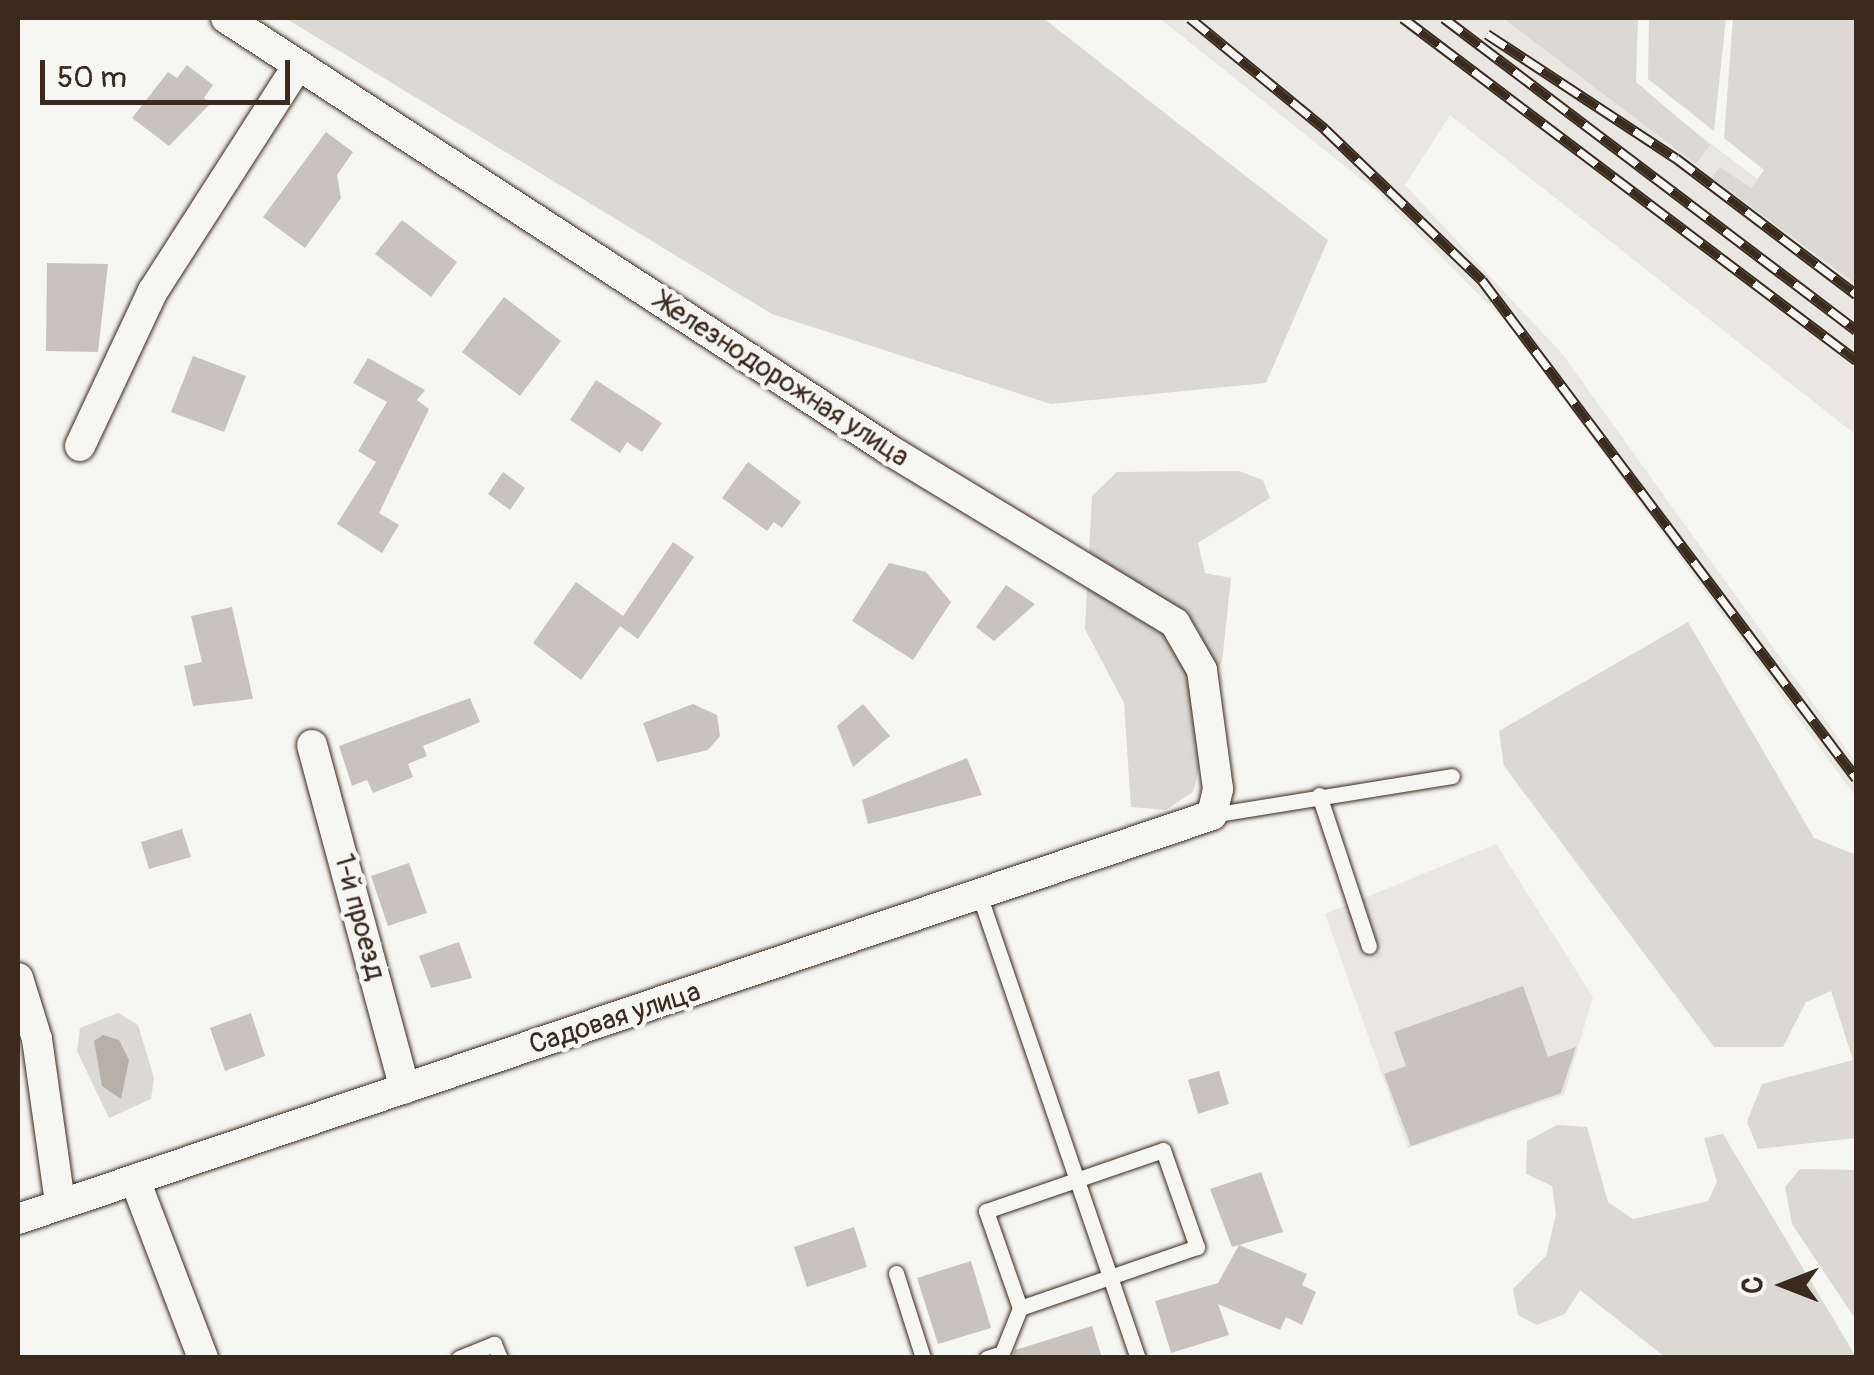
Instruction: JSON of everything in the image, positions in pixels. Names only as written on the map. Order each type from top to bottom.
[{"type":"street","name":"Железнодорожная улица","points":[[226,18],[1175,623],[1202,670],[1216,722],[1212,815]]},
{"type":"street","points":[[80,446],[153,291],[298,66]]},
{"type":"street","name":"1-й проезд","points":[[312,746],[406,1089]]},
{"type":"street","name":"Садовая улица","points":[[18,1220],[60,1202],[136,1180],[980,897],[1212,815]]},
{"type":"street","points":[[18,978],[38,1039],[60,1202]]},
{"type":"street","points":[[136,1180],[203,1358]]},
{"type":"lane","points":[[1212,815],[1452,776]]},
{"type":"lane","points":[[1319,795],[1370,946]]},
{"type":"lane","points":[[980,897],[1138,1358]]},
{"type":"lane","points":[[988,1358],[1002,1353],[1020,1308],[986,1211],[1163,1150],[1197,1247],[1020,1308]]},
{"type":"lane","points":[[896,1273],[923,1358]]},
{"type":"lane","points":[[459,1358],[494,1344],[500,1358]]},
{"type":"shaded area","points":[[285,18],[1043,18],[1328,240],[1266,383],[1051,404],[772,314]]},
{"type":"shaded area","points":[[1159,18],[1546,18],[1856,254],[1856,435],[1450,115],[1405,185],[1563,355],[1856,763],[1856,797],[1508,324],[1376,191]]},
{"type":"shaded area","points":[[1503,18],[1638,18],[1636,82],[1710,145],[1696,164]]},
{"type":"shaded area","points":[[1649,18],[1726,18],[1714,131],[1648,79]]},
{"type":"shaded area","points":[[1733,18],[1856,18],[1856,284],[1712,178],[1720,167],[1751,188],[1764,170],[1724,138]]},
{"type":"shaded area","points":[[1239,471],[1263,480],[1270,498],[1198,543],[1205,573],[1231,578],[1222,662],[1193,703],[1203,752],[1193,792],[1166,810],[1131,807],[1124,703],[1085,629],[1092,496],[1117,472]]},
{"type":"shaded area","points":[[1688,622],[1814,838],[1856,855],[1856,1138],[1758,1149],[1747,1122],[1762,1084],[1853,1060],[1831,991],[1806,1002],[1783,1047],[1714,1047],[1504,766],[1499,731]]},
{"type":"shaded area","points":[[1496,844],[1593,997],[1564,1095],[1408,1148],[1325,914]]},
{"type":"shaded area","points":[[118,1013],[138,1025],[154,1078],[151,1099],[109,1118],[77,1051],[80,1028]]},
{"type":"shaded area","points":[[103,1035],[119,1040],[129,1060],[121,1099],[102,1086],[94,1041]]},
{"type":"shaded area","points":[[1557,1125],[1587,1127],[1608,1202],[1633,1219],[1708,1201],[1717,1182],[1704,1138],[1723,1134],[1856,1357],[1665,1357],[1580,1290],[1565,1314],[1537,1325],[1518,1315],[1513,1289],[1546,1256],[1556,1214],[1552,1186],[1526,1174],[1527,1141]]},
{"type":"shaded area","points":[[1800,1169],[1856,1170],[1856,1320],[1792,1224],[1785,1187]]},
{"type":"building","points":[[187,65],[213,85],[204,98],[211,103],[169,146],[132,118],[168,72],[177,78]]},
{"type":"building","points":[[326,132],[353,152],[337,175],[341,198],[305,248],[263,217]]},
{"type":"building","points":[[402,220],[457,262],[431,297],[375,254]]},
{"type":"building","points":[[47,263],[108,264],[98,352],[46,351]]},
{"type":"building","points":[[504,297],[561,341],[520,396],[462,352]]},
{"type":"building","points":[[193,356],[246,376],[224,432],[171,412]]},
{"type":"building","points":[[368,358],[425,390],[417,400],[429,409],[379,513],[399,525],[382,553],[337,524],[376,462],[358,451],[387,402],[353,383]]},
{"type":"building","points":[[596,380],[662,423],[642,452],[627,442],[620,453],[570,420]]},
{"type":"building","points":[[748,462],[801,502],[782,528],[774,522],[767,531],[722,498]]},
{"type":"building","points":[[503,472],[525,488],[510,510],[488,494]]},
{"type":"building","points":[[673,542],[694,557],[638,639],[620,626],[581,680],[533,643],[576,582],[623,616]]},
{"type":"building","points":[[889,563],[926,572],[951,602],[913,660],[852,621]]},
{"type":"building","points":[[1006,585],[1035,604],[994,641],[976,627]]},
{"type":"building","points":[[232,607],[253,699],[193,706],[184,666],[202,662],[191,616]]},
{"type":"building","points":[[470,698],[480,722],[423,746],[427,756],[408,764],[413,777],[373,793],[367,780],[352,786],[339,746]]},
{"type":"building","points":[[693,704],[717,715],[720,736],[708,750],[657,762],[643,723]]},
{"type":"building","points":[[863,704],[890,736],[853,767],[837,726]]},
{"type":"building","points":[[967,758],[982,795],[868,824],[862,800]]},
{"type":"building","points":[[182,829],[191,857],[149,869],[141,842]]},
{"type":"building","points":[[409,863],[427,913],[388,926],[371,876]]},
{"type":"building","points":[[459,942],[472,978],[431,988],[419,956]]},
{"type":"building","points":[[1523,986],[1548,1057],[1576,1047],[1561,1093],[1411,1146],[1384,1074],[1406,1066],[1394,1032]]},
{"type":"building","points":[[251,1013],[265,1056],[225,1071],[210,1028]]},
{"type":"building","points":[[1219,1071],[1229,1104],[1198,1114],[1188,1080]]},
{"type":"building","points":[[1261,1172],[1283,1232],[1232,1247],[1210,1189]]},
{"type":"building","points":[[854,1227],[867,1267],[807,1287],[794,1247]]},
{"type":"building","points":[[1239,1245],[1307,1274],[1302,1285],[1316,1292],[1302,1325],[1286,1317],[1280,1330],[1218,1304],[1229,1335],[1171,1353],[1155,1301],[1218,1283]]},
{"type":"building","points":[[971,1261],[991,1328],[938,1344],[917,1278]]},
{"type":"building","points":[[1092,1326],[1102,1358],[1012,1358],[1015,1350]]},
{"type":"railway","points":[[1190,18],[1325,129],[1482,280],[1856,778]]},
{"type":"railway","points":[[1403,18],[1856,360]]},
{"type":"railway","points":[[1444,18],[1856,330]]},
{"type":"railway","points":[[1487,34],[1676,158],[1856,294]]}]
